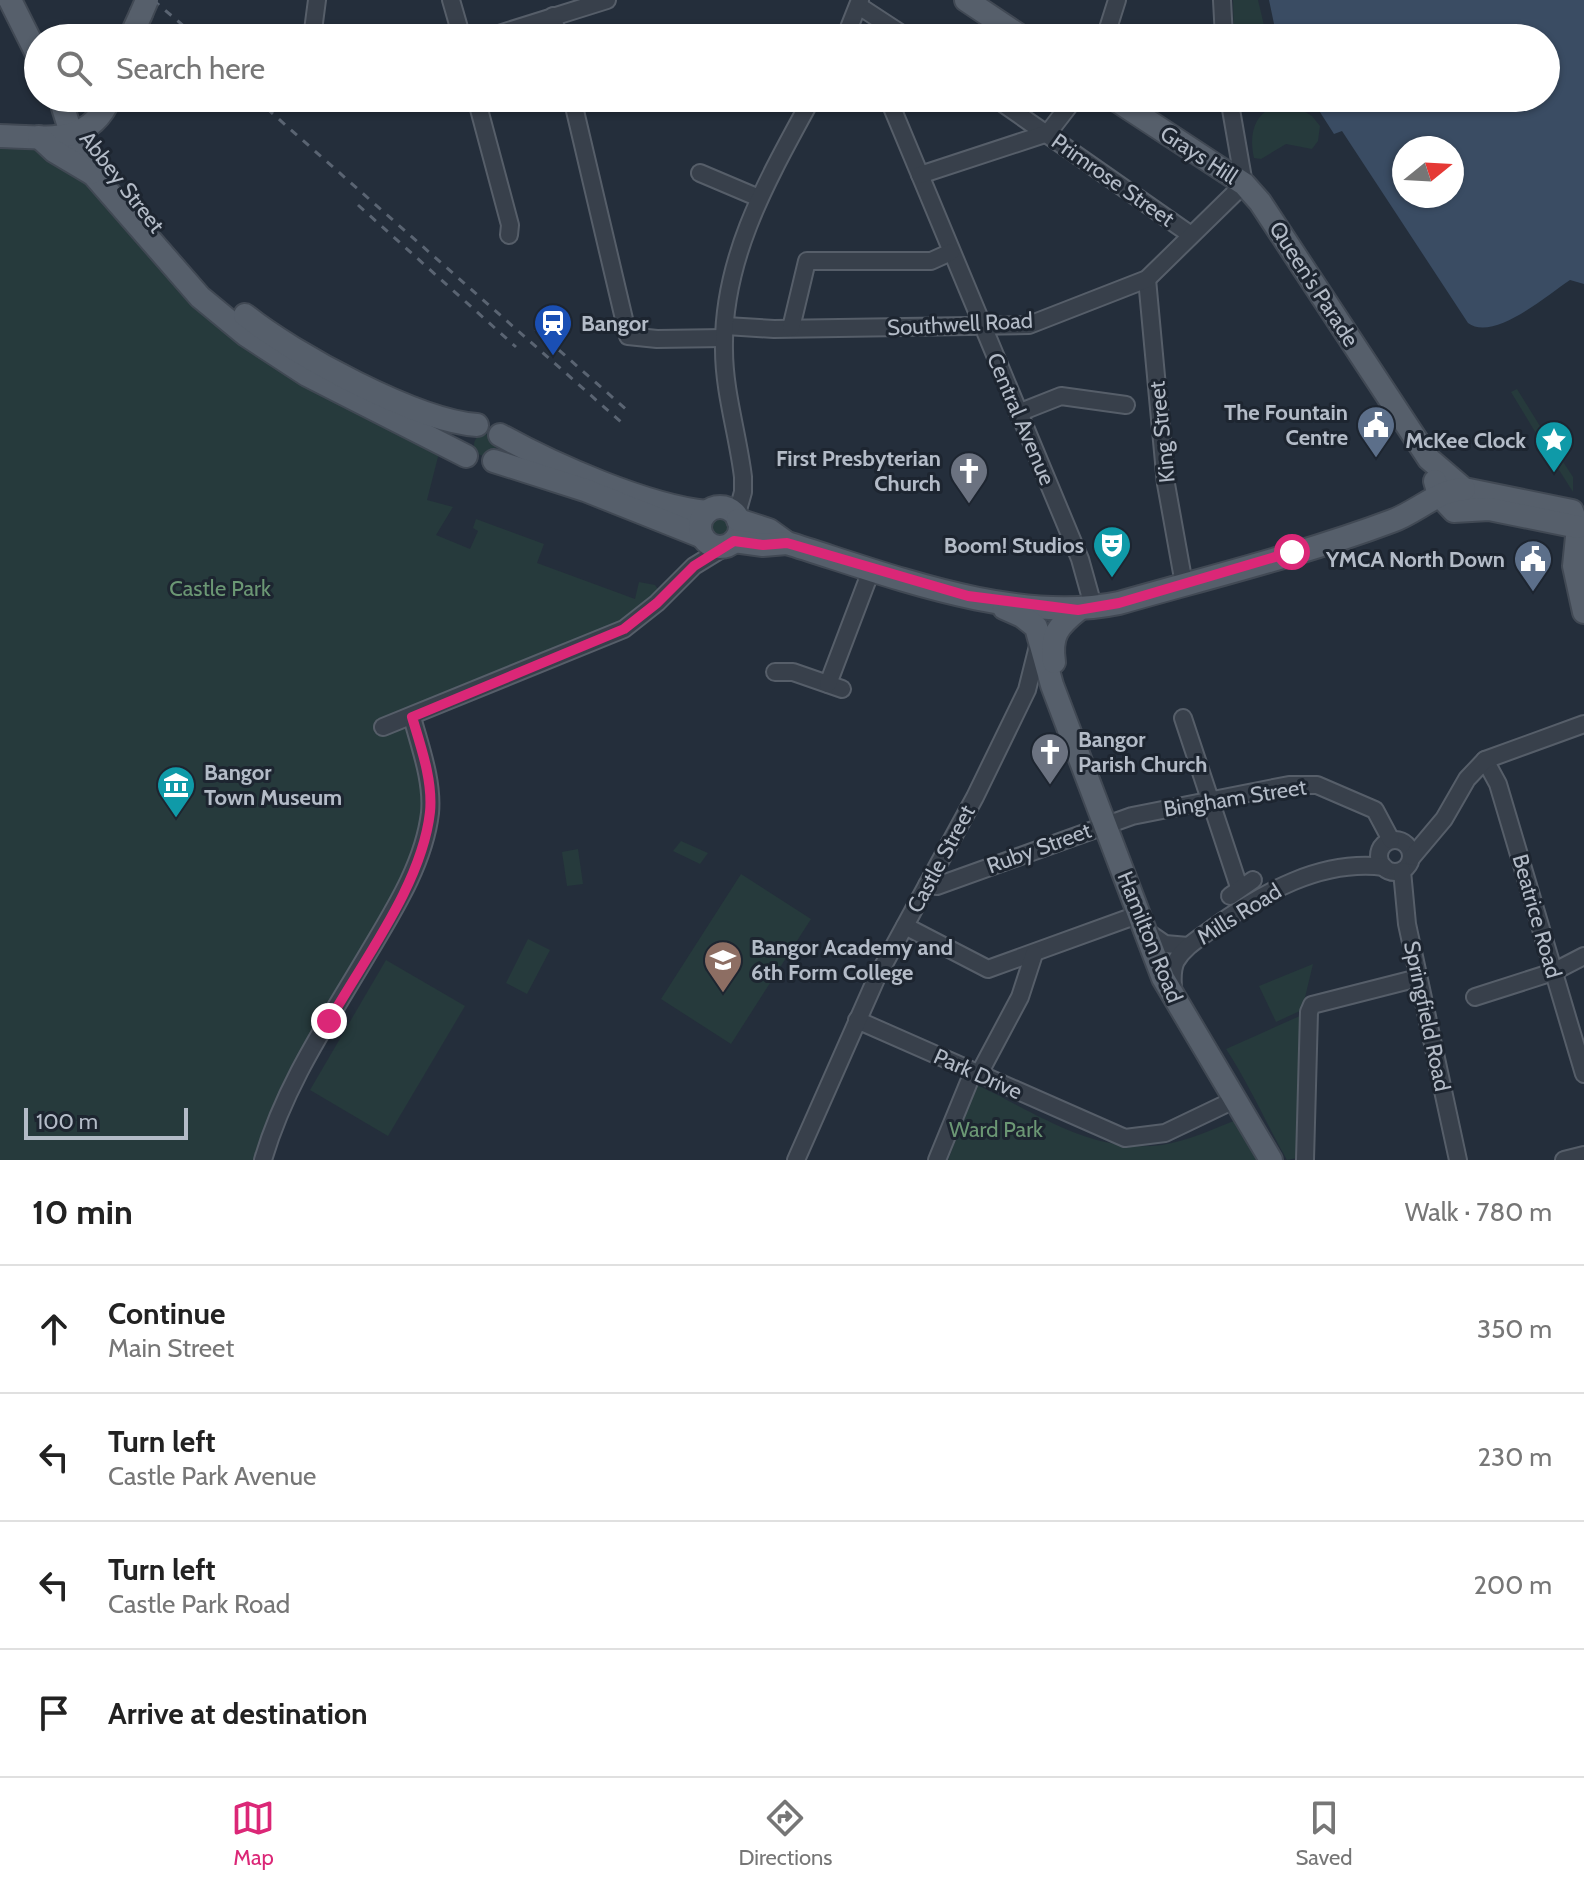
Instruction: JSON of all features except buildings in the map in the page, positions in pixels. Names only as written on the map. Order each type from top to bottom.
[{"type":"main road","points":[[10,0],[24,28]]},
{"type":"main road","points":[[966,0],[1002,24]]},
{"type":"main road","name":"Abbey Street","points":[[67,112],[92,173],[200,297],[246,335],[307,375],[466,456]]},
{"type":"main road","points":[[0,136],[78,134],[102,112]]},
{"type":"main road","name":"Grays Hill","points":[[1134,112],[1244,184]]},
{"type":"main road","name":"Abbey Street","points":[[78,134],[209,286],[255,323],[381,392],[439,418],[477,425]]},
{"type":"main road","points":[[39,137],[54,151],[92,173]]},
{"type":"main road","name":"Queen's Parade","points":[[1244,184],[1260,202],[1429,459]]},
{"type":"main road","points":[[722,528],[494,461],[481,465],[466,456],[464,438],[477,425],[492,427],[500,435],[763,545],[787,543],[981,599],[1022,616],[1038,633]]},
{"type":"main road","points":[[494,461],[501,452],[500,435]]},
{"type":"main road","points":[[1429,459],[1464,489]]},
{"type":"main road","points":[[1429,459],[1439,495],[1452,510],[1489,509],[1581,526]]},
{"type":"main road","points":[[981,599],[1084,609],[1184,584],[1393,521],[1439,495],[1464,489],[1518,502],[1573,505],[1572,511],[1581,526],[1574,566],[1584,612]]},
{"type":"main road","name":"Hamilton Road","points":[[1055,692],[1052,639],[1060,624],[1084,609]]},
{"type":"main road","name":"Hamilton Road","points":[[1038,633],[1055,692],[1163,978],[1271,1160]]},
{"type":"street","points":[[313,24],[317,0]]},
{"type":"street","points":[[451,0],[458,24]]},
{"type":"street","points":[[529,24],[553,16],[572,5],[607,0]]},
{"type":"street","points":[[1109,24],[1117,0]]},
{"type":"street","points":[[1222,0],[1223,24]]},
{"type":"street","points":[[855,24],[859,3],[888,24]]},
{"type":"street","points":[[553,16],[555,24]]},
{"type":"street","points":[[480,112],[510,225],[509,235]]},
{"type":"street","name":"Southwell Road","points":[[575,112],[628,336],[657,339],[791,328],[1029,325],[1147,279],[1244,184]]},
{"type":"street","points":[[383,727],[624,629],[657,603],[694,566],[722,528],[743,477],[725,332],[740,242],[759,198],[805,112]]},
{"type":"street","name":"Central Avenue","points":[[894,112],[1080,559],[1092,602],[1084,609]]},
{"type":"street","name":"Primrose Street","points":[[1016,112],[1191,235]]},
{"type":"street","points":[[920,175],[1048,133],[1064,112]]},
{"type":"street","name":"Queen's Parade","points":[[1231,112],[1244,184]]},
{"type":"street","points":[[700,173],[759,198]]},
{"type":"street","points":[[791,328],[807,261],[931,261],[951,252]]},
{"type":"street","name":"King Street","points":[[1147,279],[1166,484],[1184,584]]},
{"type":"street","points":[[1018,413],[1061,396],[1126,405]]},
{"type":"street","points":[[775,672],[793,672],[835,687],[872,568]]},
{"type":"street","name":"Castle Street","points":[[796,1160],[857,1020],[1027,690],[1038,653],[1038,633]]},
{"type":"street","points":[[1027,690],[1037,684],[1055,692]]},
{"type":"street","points":[[263,1160],[287,1092],[383,928],[419,857],[430,811],[429,785],[412,717]]},
{"type":"street","points":[[1183,718],[1208,801],[1241,887]]},
{"type":"street","points":[[1412,857],[1406,843],[1391,840],[1379,853],[1384,867],[1402,871],[1444,819],[1467,779],[1485,760],[1581,723]]},
{"type":"street","name":"Beatrice Road","points":[[1485,760],[1498,784],[1584,1074]]},
{"type":"street","name":"Bingham Street","points":[[1106,824],[1289,785],[1317,785],[1375,810],[1391,840]]},
{"type":"street","name":"Ruby Street","points":[[927,885],[937,886],[1106,824]]},
{"type":"street","name":"Mills Road","points":[[1174,996],[1172,972],[1188,946],[1238,911],[1290,881],[1351,867],[1384,867]]},
{"type":"street","name":"Springfield Road","points":[[1402,871],[1404,907],[1458,1160]]},
{"type":"street","points":[[905,926],[988,969],[1142,922]]},
{"type":"street","name":"Mills Road","points":[[1142,922],[1165,944],[1188,946]]},
{"type":"street","points":[[937,1160],[976,1073],[1020,997],[1034,954]]},
{"type":"street","points":[[1475,997],[1553,972],[1584,956]]},
{"type":"street","points":[[1305,1160],[1309,1012],[1312,1005],[1418,978]]},
{"type":"street","points":[[1567,1019],[1584,1013]]},
{"type":"street","name":"Park Drive","points":[[857,1020],[1125,1138],[1165,1133],[1234,1100]]},
{"type":"street","points":[[1564,1160],[1584,1155]]},
{"type":"green space","points":[[1233,0],[1258,0],[1264,24],[1234,24]]},
{"type":"green space","points":[[1305,112],[1320,126],[1318,141],[1312,149],[1286,144],[1261,159],[1254,158],[1254,127],[1264,113]]},
{"type":"green space","name":"Castle Park","points":[[0,145],[32,149],[49,155],[81,180],[152,255],[439,453],[427,500],[453,507],[436,535],[470,549],[478,531],[473,528],[476,519],[544,544],[537,563],[635,599],[639,582],[655,585],[660,592],[619,626],[403,713],[421,771],[424,805],[418,844],[392,902],[257,1160],[0,1160]]},
{"type":"green space","points":[[1517,389],[1543,431],[1537,435],[1511,392]]},
{"type":"green space","points":[[485,434],[493,437],[496,445],[493,453],[485,456],[477,453],[474,445],[477,437]]},
{"type":"green space","points":[[1548,439],[1573,477],[1573,492],[1542,443]]},
{"type":"green space","points":[[716,518],[724,518],[730,528],[724,538],[716,538],[710,532],[710,524]]},
{"type":"green space","points":[[681,841],[708,853],[700,864],[673,851]]},
{"type":"green space","points":[[578,849],[583,884],[567,886],[562,852]]},
{"type":"green space","points":[[741,874],[811,919],[731,1044],[661,999]]},
{"type":"green space","points":[[528,939],[550,950],[527,994],[506,983]]},
{"type":"green space","points":[[386,960],[465,1006],[388,1136],[310,1090]]},
{"type":"green space","points":[[1313,964],[1302,1010],[1276,1022],[1259,986]]},
{"type":"green space","points":[[1302,1015],[1297,1158],[1287,1160],[1226,1049]]},
{"type":"green space","name":"Ward Park","points":[[977,1085],[1066,1129],[1112,1143],[1162,1145],[1239,1119],[1264,1160],[948,1160]]},
{"type":"water","points":[[1269,0],[1584,0],[1584,284],[1570,280],[1519,315],[1491,327],[1468,323],[1393,208],[1464,208],[1464,136],[1392,136],[1392,207],[1342,131],[1334,134],[1320,112],[1560,112],[1560,24],[1274,24]]},
{"type":"railway","points":[[153,0],[181,24]]},
{"type":"railway","points":[[271,112],[621,422]]},
{"type":"railway","points":[[358,205],[516,347]]},
{"type":"railway","points":[[535,329],[628,411]]},
{"type":"place","name":"Bangor","points":[[553,357]]},
{"type":"place","name":"The Fountain Centre","points":[[1376,459]]},
{"type":"place","name":"McKee Clock","points":[[1554,474]]},
{"type":"place","name":"First Presbyterian Church","points":[[969,505]]},
{"type":"place","name":"Boom! Studios","points":[[1112,579]]},
{"type":"place","name":"YMCA North Down","points":[[1533,593]]},
{"type":"place","name":"Bangor Parish Church","points":[[1050,786]]},
{"type":"place","name":"Bangor Town Museum","points":[[176,819]]},
{"type":"place","name":"Bangor Academy and 6th Form College","points":[[723,994]]},
{"type":"route","points":[[329,1021],[383,928],[411,875],[424,842],[430,811],[429,785],[412,717],[624,629],[657,603],[694,566],[704,563],[734,541],[763,545],[787,543],[981,599],[1078,610],[1119,603],[1292,552]]}]
